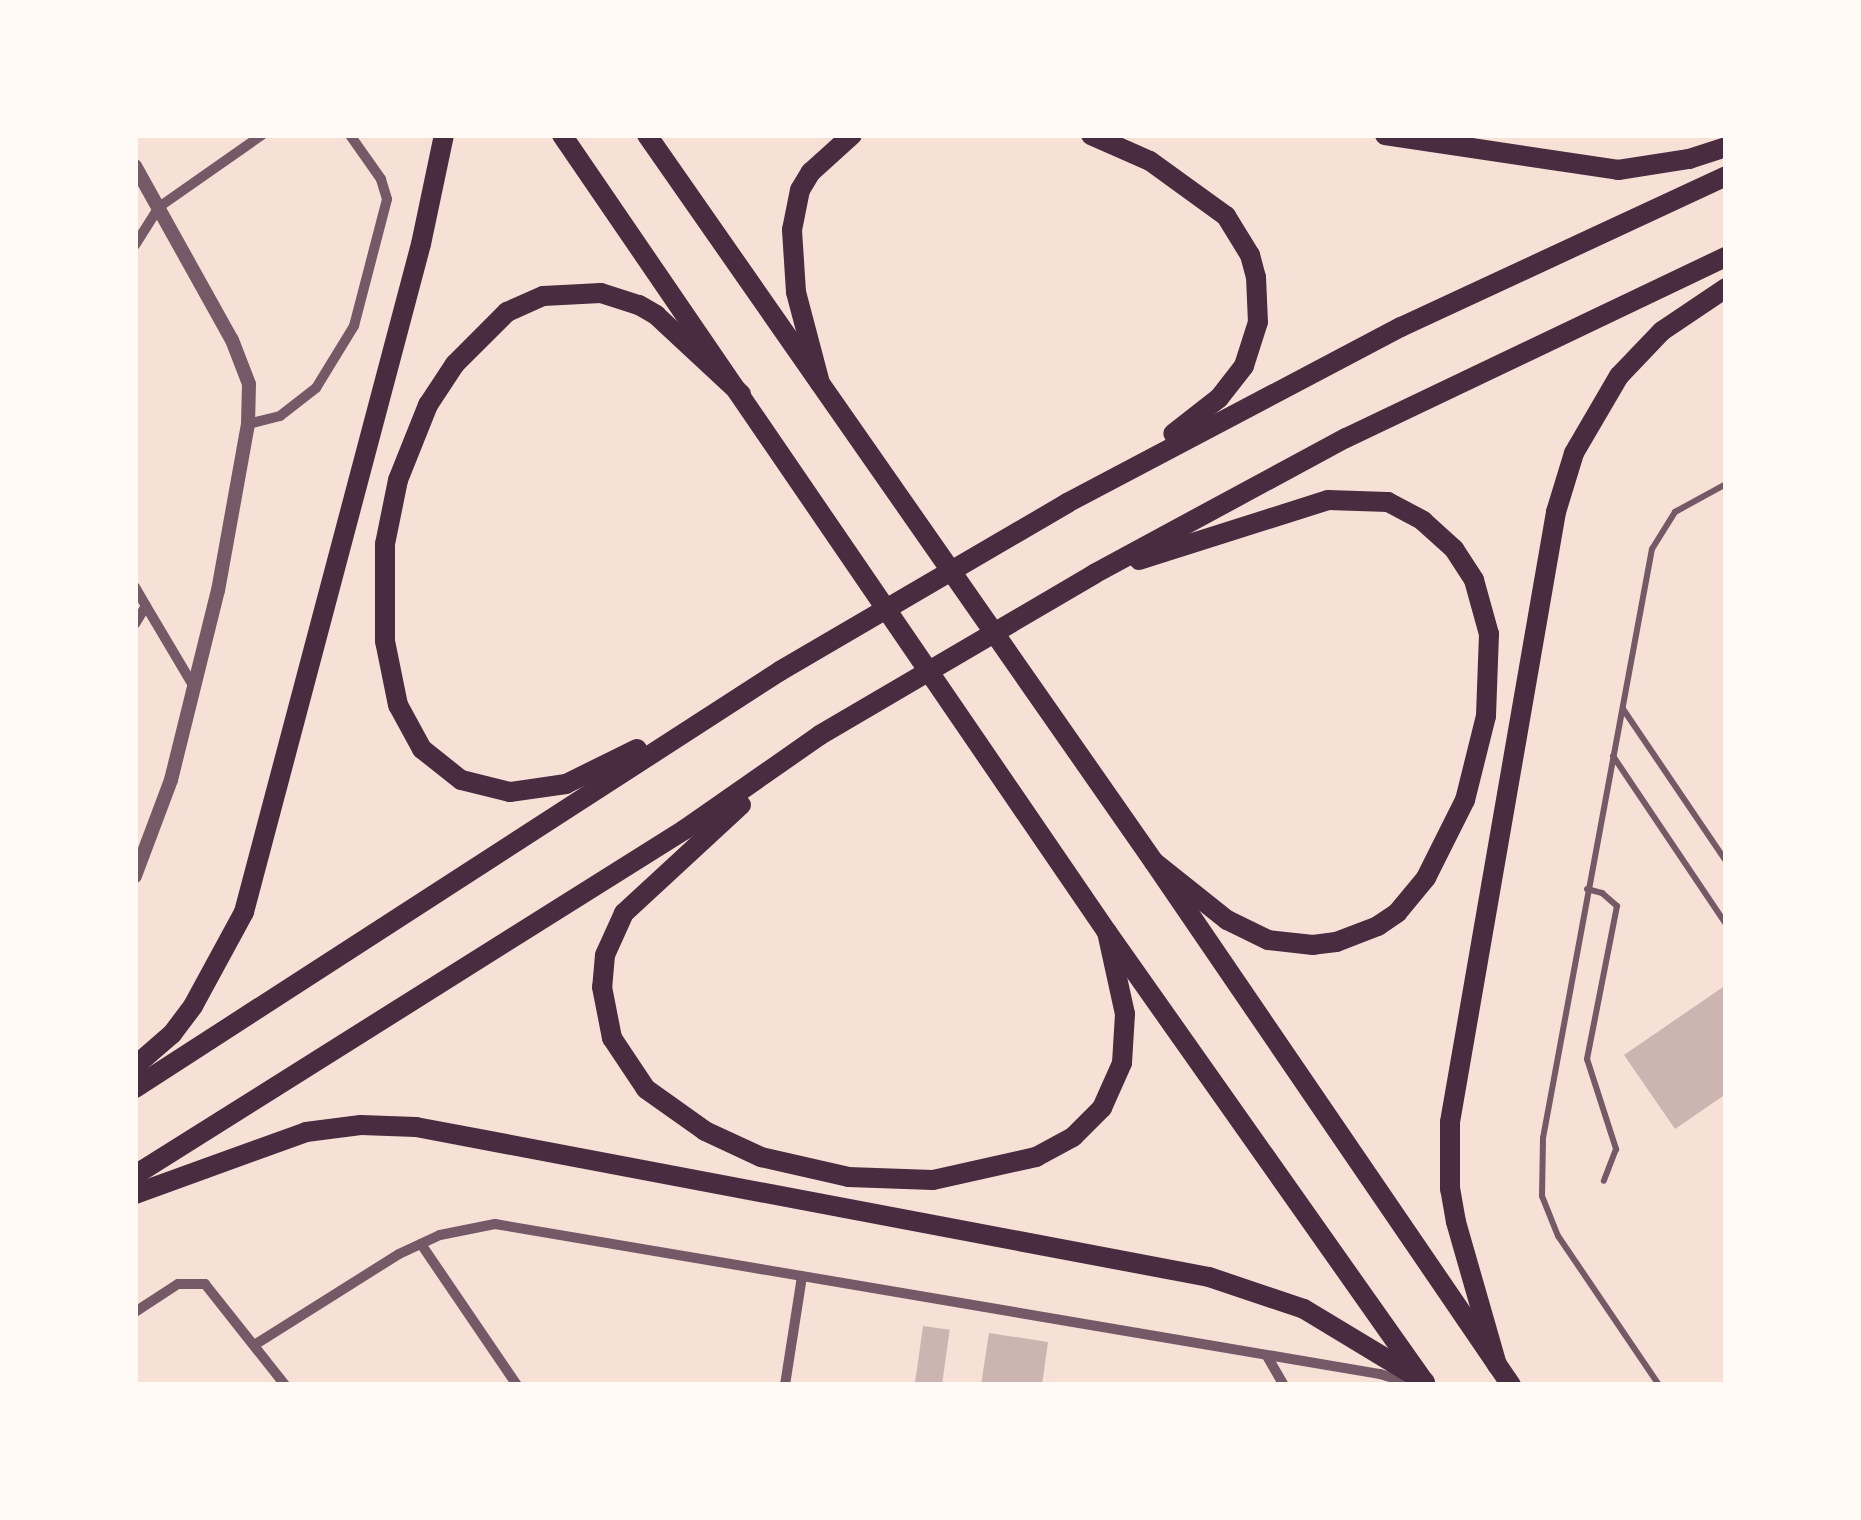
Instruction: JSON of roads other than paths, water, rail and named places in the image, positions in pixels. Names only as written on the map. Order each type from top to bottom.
[{"type":"highway","points":[[135,1066],[172,1034],[194,1006],[244,912],[421,244],[444,135]]},
{"type":"highway","points":[[562,135],[1107,932],[1423,1384]]},
{"type":"highway","points":[[647,135],[1154,862],[1511,1385]]},
{"type":"highway","points":[[820,383],[796,292],[792,230],[800,190],[811,172],[852,135]]},
{"type":"highway","points":[[1067,503],[1188,424],[1219,398],[1244,366],[1258,322],[1256,277],[1250,255],[1226,216],[1150,160],[1091,135]]},
{"type":"highway","points":[[1385,135],[1618,170],[1674,162],[1726,148]]},
{"type":"highway","points":[[135,1088],[819,647],[1067,503],[1401,328],[1726,176]]},
{"type":"highway","points":[[135,1175],[684,830],[820,735],[1088,578],[1346,438],[1726,257]]},
{"type":"highway","points":[[1498,1365],[1475,1300],[1456,1222],[1450,1189],[1450,1122],[1556,512],[1574,453],[1619,376],[1662,331],[1726,288]]},
{"type":"highway","points":[[741,394],[656,315],[620,298],[562,292],[507,312],[455,364],[428,404],[408,449],[385,544],[385,641],[398,705],[422,749],[461,780],[510,792],[546,789],[586,776],[780,672]]},
{"type":"highway","points":[[1088,578],[1328,500],[1368,498],[1406,510],[1439,533],[1474,580],[1485,616],[1490,674],[1478,759],[1448,840],[1426,878],[1397,913],[1358,936],[1336,942],[1302,945],[1268,940],[1226,920],[1154,862]]},
{"type":"highway","points":[[820,735],[653,883],[624,912],[610,940],[602,987],[612,1038],[632,1074],[662,1103],[705,1131],[761,1156],[848,1177],[933,1180],[1036,1157],[1088,1124],[1102,1108],[1122,1063],[1125,1014],[1107,932]]},
{"type":"highway","points":[[135,1194],[306,1132],[361,1125],[416,1128],[1225,1281],[1304,1309],[1423,1384]]},
{"type":"street","points":[[135,245],[159,207],[262,135]]},
{"type":"street","points":[[248,424],[280,416],[308,396],[330,370],[354,326],[387,199],[381,179],[350,135]]},
{"type":"street","points":[[135,166],[242,360],[249,384],[248,424],[218,590],[171,780],[135,876]]},
{"type":"street","points":[[135,587],[194,687]]},
{"type":"street","points":[[135,624],[146,606]]},
{"type":"street","points":[[256,1344],[421,1244],[440,1235],[495,1224],[1423,1384]]},
{"type":"street","points":[[421,1244],[518,1385]]},
{"type":"street","points":[[785,1385],[802,1276]]},
{"type":"street","points":[[135,1312],[187,1281],[205,1284],[219,1296],[285,1385]]},
{"type":"street","points":[[1267,1356],[1284,1385]]},
{"type":"lane","points":[[1659,1385],[1570,1257],[1542,1196],[1542,1138],[1646,570],[1662,526],[1675,512],[1726,484]]},
{"type":"lane","points":[[1622,707],[1726,860]]},
{"type":"lane","points":[[1613,756],[1726,924]]},
{"type":"lane","points":[[1588,889],[1602,893],[1617,906],[1586,1060],[1609,1116],[1616,1149],[1604,1181]]}]
